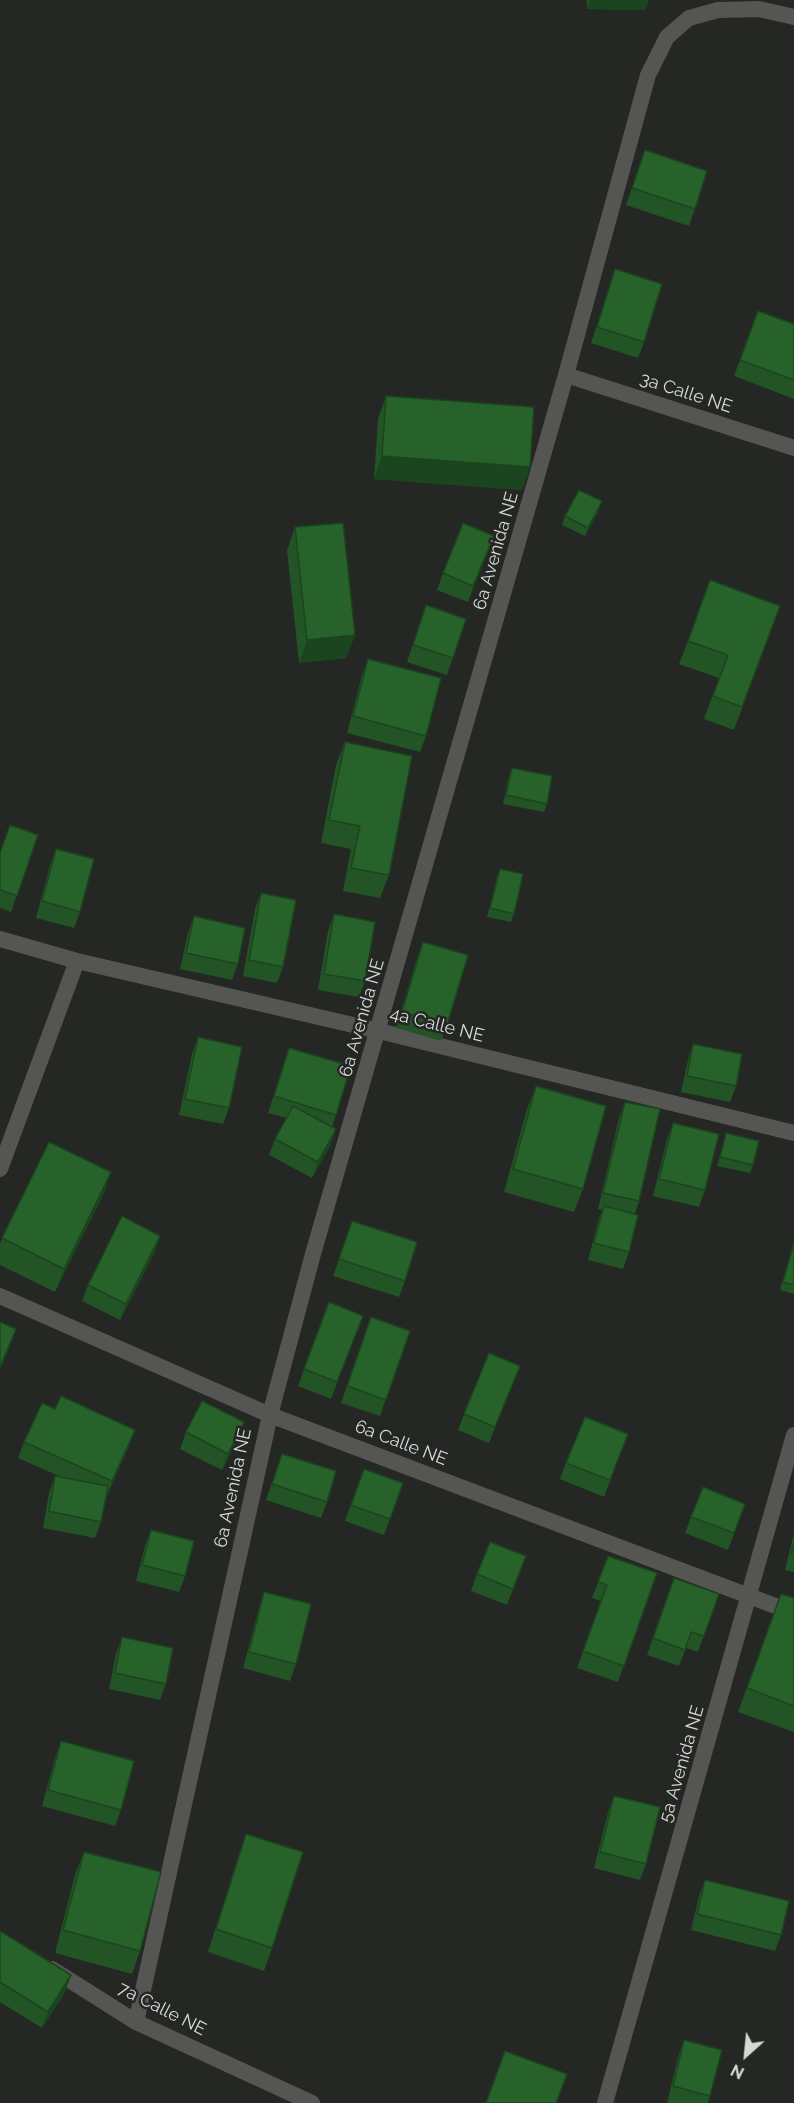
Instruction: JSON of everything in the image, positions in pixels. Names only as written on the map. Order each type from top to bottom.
[{"type":"street","name":"6a Avenida NE","points":[[136,2022],[270,1415],[317,1243],[566,375],[648,75],[667,37],[689,18],[718,10],[759,9],[794,17]]},
{"type":"street","name":"3a Calle NE","points":[[566,375],[794,448]]},
{"type":"street","name":"4a Calle NE","points":[[0,939],[77,961],[378,1031],[794,1133]]},
{"type":"street","points":[[0,1169],[77,961]]},
{"type":"street","name":"6a Calle NE","points":[[0,1296],[270,1415],[794,1613]]},
{"type":"street","name":"5a Avenida NE","points":[[605,2103],[794,1435]]},
{"type":"street","name":"7a Calle NE","points":[[39,1961],[136,2022],[312,2103]]},
{"type":"building","points":[[645,150],[707,171],[695,209],[632,188]]},
{"type":"building","points":[[615,269],[662,284],[644,342],[597,327]]},
{"type":"building","points":[[758,311],[794,324],[794,380],[740,360]]},
{"type":"building","points":[[386,396],[534,407],[530,467],[382,456]]},
{"type":"building","points":[[579,490],[602,501],[588,528],[565,516]]},
{"type":"building","points":[[343,523],[355,635],[307,640],[295,527]]},
{"type":"building","points":[[463,523],[494,536],[473,586],[443,573]]},
{"type":"building","points":[[710,580],[780,606],[742,707],[713,696],[728,655],[688,641]]},
{"type":"building","points":[[426,605],[466,619],[453,658],[413,645]]},
{"type":"building","points":[[368,659],[441,678],[426,736],[353,716]]},
{"type":"building","points":[[345,742],[412,756],[389,875],[351,868],[360,826],[329,820]]},
{"type":"building","points":[[512,768],[552,776],[547,804],[506,795]]},
{"type":"building","points":[[10,825],[38,835],[17,896],[0,890],[0,853]]},
{"type":"building","points":[[56,849],[94,859],[80,912],[42,901]]},
{"type":"building","points":[[500,869],[523,874],[514,914],[490,908]]},
{"type":"building","points":[[261,893],[296,900],[283,967],[249,960]]},
{"type":"building","points":[[334,914],[375,922],[365,981],[324,974]]},
{"type":"building","points":[[194,916],[245,928],[238,964],[186,953]]},
{"type":"building","points":[[423,942],[468,955],[447,1025],[402,1012]]},
{"type":"building","points":[[198,1037],[242,1047],[229,1108],[185,1099]]},
{"type":"building","points":[[693,1044],[742,1054],[736,1086],[687,1076]]},
{"type":"building","points":[[289,1048],[351,1066],[336,1115],[274,1096]]},
{"type":"building","points":[[536,1086],[606,1106],[583,1189],[513,1169]]},
{"type":"building","points":[[625,1102],[660,1109],[639,1201],[603,1193]]},
{"type":"building","points":[[293,1106],[336,1129],[318,1162],[275,1139]]},
{"type":"building","points":[[673,1123],[719,1134],[705,1190],[659,1179]]},
{"type":"building","points":[[726,1133],[759,1141],[753,1165],[720,1157]]},
{"type":"building","points":[[49,1142],[111,1172],[64,1269],[2,1238]]},
{"type":"building","points":[[604,1206],[638,1215],[629,1252],[594,1243]]},
{"type":"building","points":[[122,1216],[160,1236],[126,1304],[88,1285]]},
{"type":"building","points":[[352,1221],[417,1242],[405,1281],[339,1259]]},
{"type":"building","points":[[794,1243],[794,1285],[783,1282]]},
{"type":"building","points":[[329,1302],[363,1316],[337,1382],[304,1369]]},
{"type":"building","points":[[371,1317],[410,1331],[386,1400],[347,1386]]},
{"type":"building","points":[[0,1322],[16,1329],[0,1367]]},
{"type":"building","points":[[489,1353],[520,1366],[495,1427],[464,1414]]},
{"type":"building","points":[[61,1396],[135,1430],[112,1481],[24,1442],[42,1403],[55,1409]]},
{"type":"building","points":[[202,1401],[244,1422],[228,1454],[186,1432]]},
{"type":"building","points":[[585,1417],[628,1434],[610,1480],[566,1463]]},
{"type":"building","points":[[282,1454],[336,1471],[327,1502],[272,1484]]},
{"type":"building","points":[[364,1469],[403,1483],[390,1519],[351,1505]]},
{"type":"building","points":[[55,1476],[108,1486],[101,1522],[49,1511]]},
{"type":"building","points":[[703,1487],[745,1504],[734,1533],[691,1517]]},
{"type":"building","points":[[151,1530],[194,1541],[185,1576],[142,1565]]},
{"type":"building","points":[[490,1542],[526,1556],[513,1589],[477,1574]]},
{"type":"building","points":[[608,1556],[657,1573],[624,1666],[583,1651],[607,1585],[598,1582]]},
{"type":"building","points":[[674,1578],[719,1594],[704,1636],[691,1632],[685,1650],[653,1638]]},
{"type":"building","points":[[264,1592],[311,1604],[296,1664],[249,1652]]},
{"type":"building","points":[[781,1594],[794,1598],[794,1706],[747,1688]]},
{"type":"building","points":[[122,1637],[173,1648],[166,1684],[115,1673]]},
{"type":"building","points":[[61,1741],[134,1761],[121,1810],[48,1790]]},
{"type":"building","points":[[614,1796],[660,1807],[646,1864],[600,1852]]},
{"type":"building","points":[[246,1834],[303,1852],[272,1948],[216,1929]]},
{"type":"building","points":[[84,1852],[161,1872],[140,1951],[63,1930]]},
{"type":"building","points":[[705,1880],[789,1901],[781,1935],[697,1914]]},
{"type":"building","points":[[0,1931],[71,1975],[48,2012],[0,1982]]},
{"type":"building","points":[[684,2040],[722,2050],[710,2096],[673,2086]]},
{"type":"building","points":[[505,2051],[567,2074],[556,2103],[486,2103]]}]
